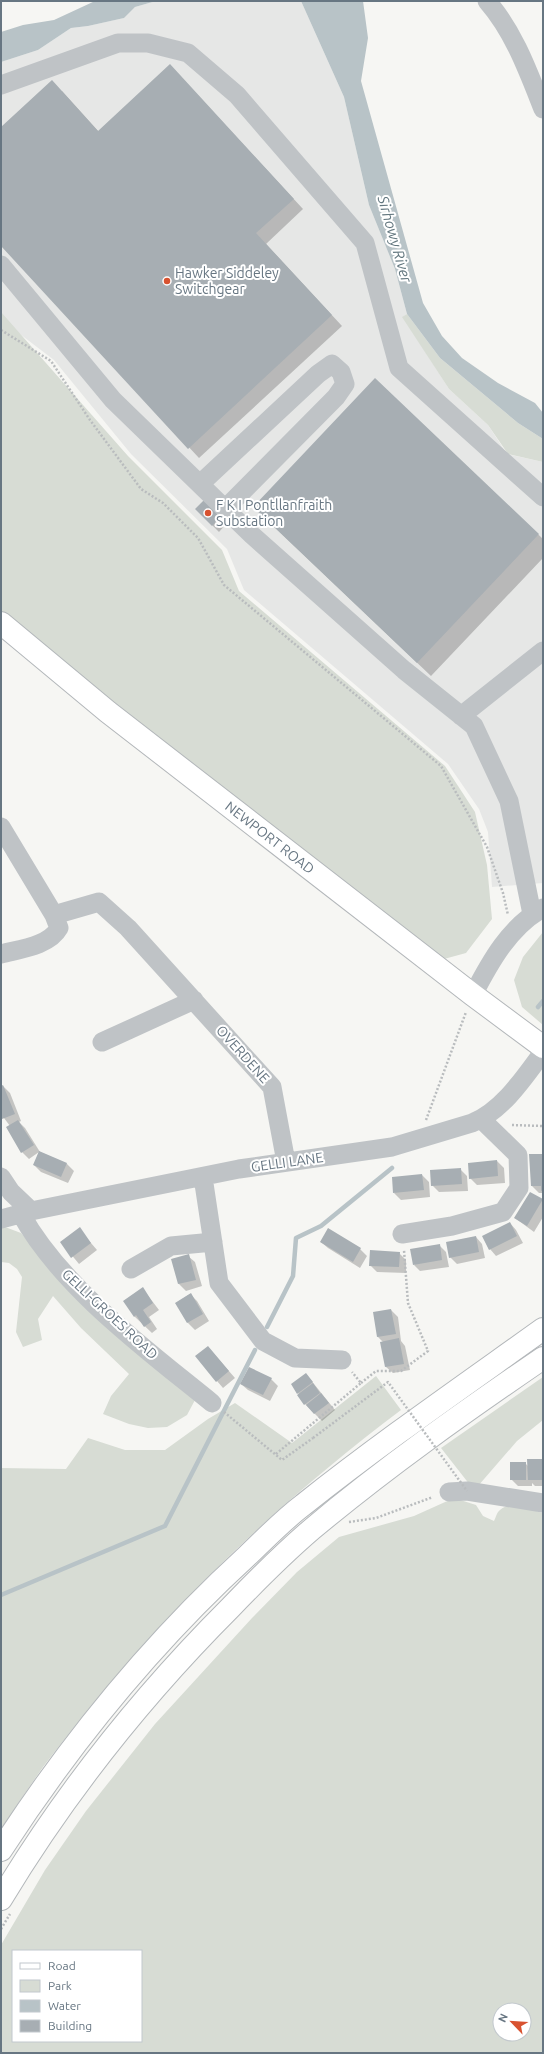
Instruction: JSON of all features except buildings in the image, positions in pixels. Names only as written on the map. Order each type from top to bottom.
[{"type":"main road","name":"NEWPORT ROAD","points":[[1,623],[108,712],[473,995],[543,1047]]},
{"type":"main road","points":[[1,1850],[30,1805],[108,1702],[151,1651],[209,1590],[302,1506],[411,1423],[543,1329]]},
{"type":"main road","points":[[7,1905],[51,1821],[107,1746],[182,1658],[257,1580],[311,1530],[368,1484],[446,1425],[543,1358]]},
{"type":"street","points":[[486,1],[498,14],[522,56],[543,109]]},
{"type":"street","points":[[1,85],[118,43],[148,43],[188,53],[237,95],[365,243],[399,368],[543,497]]},
{"type":"street","points":[[1,265],[112,400],[225,509],[404,670],[474,726],[509,801],[538,911],[511,934],[484,974],[473,995]]},
{"type":"street","points":[[200,484],[318,374],[332,364],[342,372],[345,384],[336,397],[225,509]]},
{"type":"street","points":[[461,716],[543,651]]},
{"type":"street","points":[[1,827],[54,915],[60,928],[55,935],[43,942],[1,954]]},
{"type":"street","name":"OVERDENE","points":[[54,915],[99,902],[128,928],[272,1087],[286,1162]]},
{"type":"street","points":[[102,1042],[194,1000]]},
{"type":"street","name":"GELLI LANE","points":[[1,1219],[239,1169],[392,1147],[485,1123],[496,1107],[520,1082],[543,1052]]},
{"type":"street","points":[[402,1234],[452,1226],[502,1212],[519,1188],[518,1155],[485,1123]]},
{"type":"street","name":"GELLI-GROES ROAD","points":[[1,1177],[26,1213],[39,1243],[63,1272],[147,1349],[212,1403]]},
{"type":"street","points":[[203,1177],[219,1283],[263,1341],[295,1358],[342,1360]]},
{"type":"street","points":[[131,1268],[171,1246],[212,1242]]},
{"type":"street","points":[[458,1491],[543,1503]]},
{"type":"path","points":[[1,330],[51,362],[90,420],[141,489],[163,503],[198,538],[224,585],[441,766],[487,847],[503,893],[511,934]]},
{"type":"path","points":[[419,1139],[473,995]]},
{"type":"path","points":[[485,1123],[543,1126]]},
{"type":"path","points":[[276,1454],[376,1372],[401,1371],[428,1351],[408,1303],[402,1234]]},
{"type":"path","points":[[342,1360],[361,1383]]},
{"type":"path","points":[[212,1403],[282,1460],[388,1382],[458,1491],[376,1518],[346,1523]]},
{"type":"path","points":[[1,1929],[7,1905]]},
{"type":"shaded area","points":[[156,1],[301,1],[344,97],[369,205],[395,269],[407,314],[403,317],[449,389],[488,425],[507,454],[543,462],[543,883],[492,887],[488,832],[479,809],[448,764],[244,590],[227,549],[131,454],[54,360],[12,328],[1,322],[1,62],[38,50],[71,28],[124,18],[135,7]]},
{"type":"green space","points":[[1,312],[128,456],[222,550],[239,591],[445,766],[475,812],[487,865],[492,919],[466,953],[444,959],[1,615]]},
{"type":"green space","points":[[407,314],[440,358],[518,423],[543,439],[543,462],[508,454],[488,425],[449,389],[402,317]]},
{"type":"green space","points":[[543,932],[543,1025],[522,1007],[514,980],[523,957]]},
{"type":"green space","points":[[5,1227],[21,1233],[53,1269],[195,1400],[187,1415],[167,1427],[148,1428],[129,1424],[103,1414],[111,1396],[129,1374],[81,1328],[53,1296],[38,1319],[42,1340],[23,1347],[16,1332],[22,1277],[17,1269],[9,1263],[1,1262],[1,1228]]},
{"type":"green space","points":[[376,1376],[401,1410],[315,1478],[234,1551],[195,1590],[121,1670],[86,1712],[43,1767],[1,1829],[1,1468],[66,1469],[88,1438],[125,1450],[165,1450],[208,1419],[235,1403],[292,1443]]},
{"type":"green space","points":[[543,1377],[543,1420],[517,1441],[478,1486],[470,1485],[441,1448]]},
{"type":"green space","points":[[454,1498],[476,1505],[483,1516],[494,1521],[499,1511],[510,1506],[521,1507],[543,1513],[543,2053],[1,2053],[1,1945],[45,1870],[86,1811],[155,1724],[252,1618],[297,1572],[339,1537],[414,1516]]},
{"type":"water","points":[[95,1],[156,1],[135,7],[124,18],[71,28],[38,50],[1,62],[1,32],[23,25],[54,20]]},
{"type":"water","name":"Sirhowy River","points":[[301,1],[363,1],[368,38],[361,81],[423,303],[442,336],[462,358],[498,383],[535,403],[543,413],[543,439],[518,423],[440,358],[407,314],[395,269],[369,205],[344,97]]},
{"type":"waterway","points":[[538,1007],[543,1001]]},
{"type":"waterway","points":[[267,1327],[293,1276],[296,1238],[321,1226],[392,1168]]},
{"type":"waterway","points":[[1,1595],[165,1526],[255,1350]]},
{"type":"place","name":"Hawker Siddeley Switchgear","points":[[167,281]]},
{"type":"place","name":"F K I Pontllanfraith Substation","points":[[208,513]]}]
